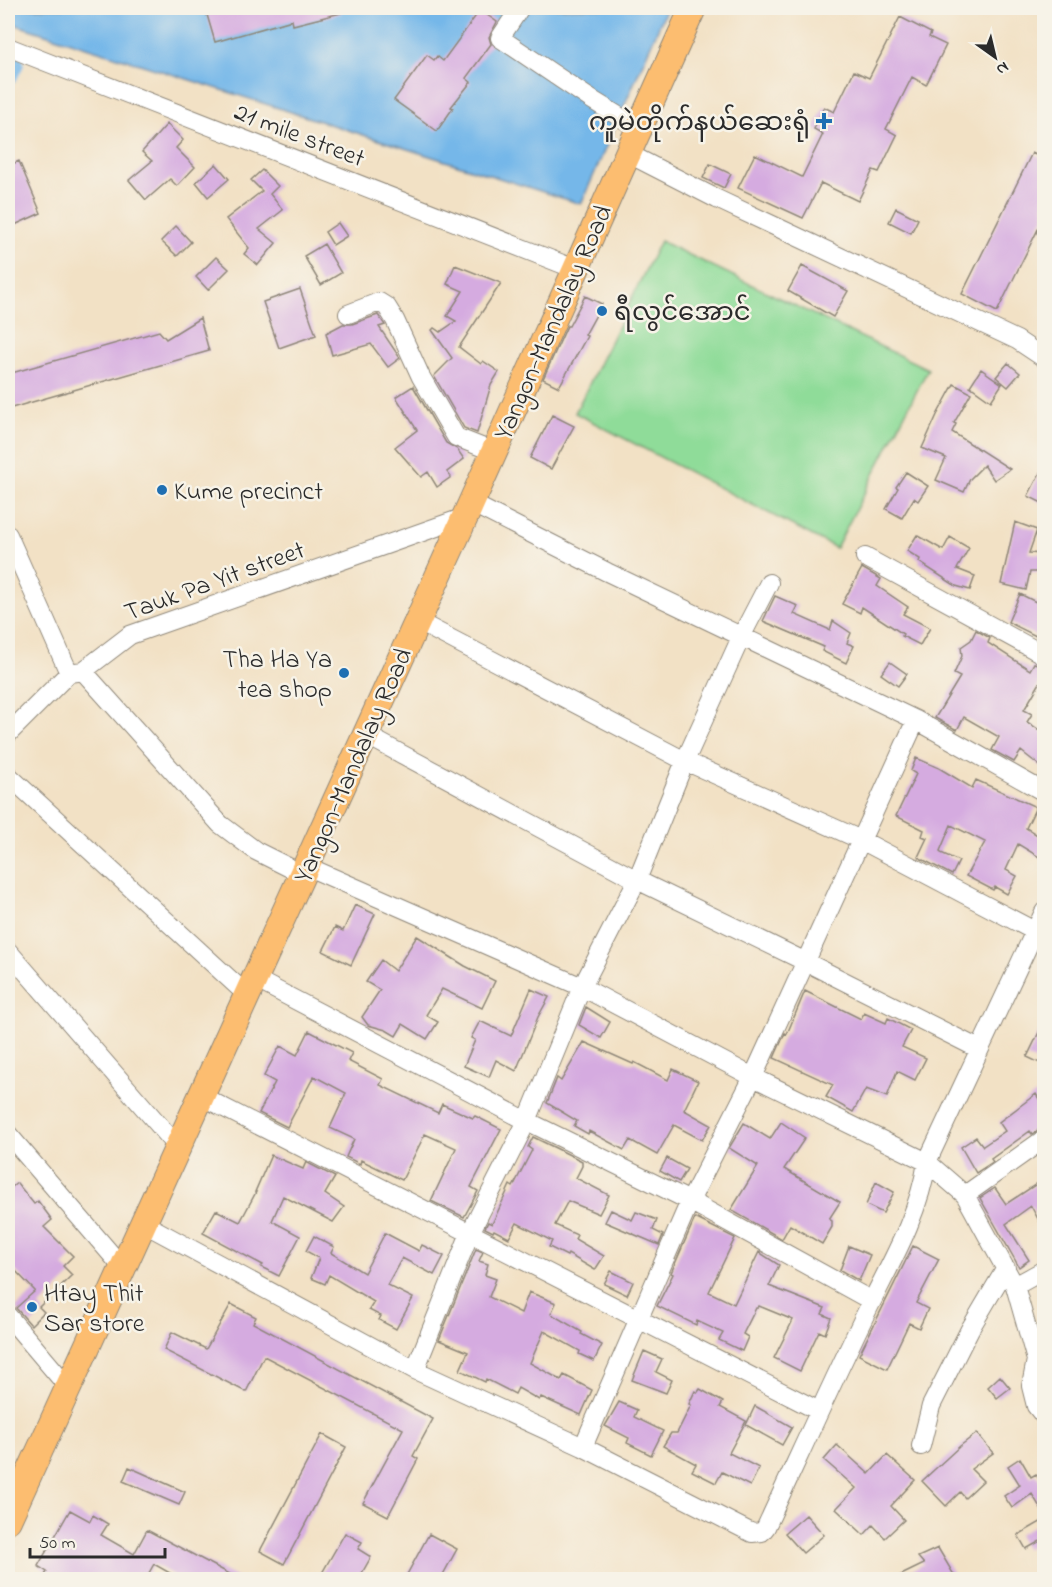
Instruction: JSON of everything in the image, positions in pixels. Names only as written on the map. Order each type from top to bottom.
[{"type":"highway","name":"Yangon-Mandalay Road","points":[[8,1520],[468,510],[574,269],[693,8]]},
{"type":"street","points":[[520,8],[500,38],[638,128]]},
{"type":"street","name":"21 mile street","points":[[8,47],[574,269]]},
{"type":"street","points":[[627,153],[728,204],[1017,340],[1044,358]]},
{"type":"street","points":[[348,314],[379,302],[387,307],[421,377],[456,437],[494,452]]},
{"type":"street","points":[[468,510],[742,635],[916,720],[1044,792]]},
{"type":"street","name":"Tauk Pa Yit street","points":[[8,734],[76,672],[130,635],[468,510]]},
{"type":"street","points":[[8,536],[76,672],[220,824],[256,851],[582,987],[753,1077],[927,1162],[965,1196],[1015,1286],[1040,1360],[1031,1386],[1036,1406],[1044,1416]]},
{"type":"street","points":[[865,556],[1044,655]]},
{"type":"street","points":[[415,1370],[470,1233],[527,1121],[582,987],[637,880],[685,761],[742,635],[769,583]]},
{"type":"street","points":[[417,621],[685,761],[861,840],[1040,933]]},
{"type":"street","points":[[584,1447],[690,1201],[753,1077],[916,720]]},
{"type":"street","points":[[366,735],[637,880],[979,1049]]},
{"type":"street","points":[[8,775],[251,987],[690,1201],[872,1301]]},
{"type":"street","points":[[143,1223],[415,1370],[584,1447],[752,1533],[757,1533],[766,1527],[913,1215],[925,1178],[927,1162],[979,1049],[1040,933],[1044,912]]},
{"type":"street","points":[[8,951],[178,1147]]},
{"type":"street","points":[[201,1096],[819,1411]]},
{"type":"street","points":[[8,1134],[123,1268]]},
{"type":"street","points":[[965,1196],[1044,1139]]},
{"type":"street","points":[[921,1446],[931,1406],[970,1329],[1006,1268]]},
{"type":"street","points":[[1015,1286],[1044,1269]]},
{"type":"street","points":[[8,1316],[68,1387]]},
{"type":"green space","points":[[660,241],[928,369],[836,548],[575,413]]},
{"type":"water","points":[[8,8],[667,8],[581,204],[8,22]]},
{"type":"building","points":[[205,8],[340,8],[341,13],[293,25],[292,20],[215,42]]},
{"type":"building","points":[[480,10],[497,22],[489,37],[491,44],[466,78],[471,82],[451,107],[453,108],[437,131],[394,100],[427,55],[434,60],[437,56],[443,61]]},
{"type":"building","points":[[900,17],[931,33],[929,37],[946,45],[926,85],[912,77],[886,129],[897,135],[879,172],[873,170],[858,201],[821,183],[803,218],[738,188],[755,154],[802,177],[823,134],[814,129],[824,107],[834,112],[854,71],[869,78]]},
{"type":"building","points":[[167,124],[183,140],[176,148],[195,167],[177,186],[170,179],[146,200],[129,180],[152,161],[142,152]]},
{"type":"building","points":[[1032,153],[1044,159],[1044,217],[997,312],[962,294]]},
{"type":"building","points":[[19,161],[41,213],[8,228],[8,166]]},
{"type":"building","points":[[216,164],[229,179],[208,197],[196,182]]},
{"type":"building","points":[[710,164],[731,174],[724,188],[703,178]]},
{"type":"building","points":[[262,170],[278,186],[270,194],[283,210],[259,229],[276,243],[258,265],[244,254],[249,248],[226,219],[262,191],[251,180]]},
{"type":"building","points":[[896,208],[918,219],[911,233],[889,222]]},
{"type":"building","points":[[338,223],[347,236],[333,245],[325,232]]},
{"type":"building","points":[[176,226],[191,242],[177,256],[161,241]]},
{"type":"building","points":[[324,244],[341,273],[321,285],[304,256]]},
{"type":"building","points":[[216,257],[229,269],[208,290],[196,277]]},
{"type":"building","points":[[455,265],[501,283],[459,347],[481,364],[483,361],[499,372],[491,385],[477,433],[464,428],[434,376],[452,358],[432,330],[434,328],[440,332],[456,321],[447,316],[463,291],[447,284]]},
{"type":"building","points":[[802,266],[848,291],[833,317],[788,291]]},
{"type":"building","points":[[300,289],[316,335],[279,348],[263,302]]},
{"type":"building","points":[[585,296],[602,304],[559,387],[543,379],[567,326]]},
{"type":"building","points":[[378,315],[385,325],[379,327],[400,358],[388,367],[371,344],[332,355],[326,333],[343,324],[352,324]]},
{"type":"building","points":[[200,318],[209,351],[8,409],[8,374],[159,331],[166,339]]},
{"type":"building","points":[[1008,363],[1020,373],[1008,387],[996,377]]},
{"type":"building","points":[[981,369],[1002,384],[991,401],[970,386]]},
{"type":"building","points":[[954,384],[971,393],[954,423],[956,424],[952,432],[1010,469],[994,480],[984,465],[970,479],[964,492],[936,480],[946,458],[922,448]]},
{"type":"building","points":[[413,386],[446,443],[457,449],[464,459],[447,472],[451,477],[437,487],[428,472],[421,477],[395,447],[417,430],[396,397]]},
{"type":"building","points":[[552,415],[574,426],[551,469],[530,458]]},
{"type":"building","points":[[1044,465],[1044,504],[1028,496]]},
{"type":"building","points":[[906,472],[928,486],[918,501],[914,498],[902,518],[886,509]]},
{"type":"building","points":[[1015,522],[1037,530],[1029,553],[1044,554],[1044,572],[1030,572],[1026,590],[1001,584]]},
{"type":"building","points":[[917,535],[943,550],[950,537],[969,548],[957,569],[975,576],[970,590],[956,586],[919,562],[920,559],[907,551]]},
{"type":"building","points":[[862,568],[881,579],[877,586],[908,607],[903,614],[930,628],[920,645],[902,636],[903,634],[862,607],[860,613],[842,604]]},
{"type":"building","points":[[1020,594],[1044,606],[1044,640],[1008,622]]},
{"type":"building","points":[[775,596],[798,606],[794,614],[830,630],[833,621],[851,633],[847,643],[854,646],[846,663],[822,651],[824,647],[763,621]]},
{"type":"building","points":[[976,630],[990,638],[988,643],[1030,670],[1034,663],[1044,666],[1044,676],[1024,710],[1032,714],[1027,722],[1044,733],[1044,769],[1021,751],[1014,762],[992,750],[999,737],[964,717],[957,730],[935,718],[960,677],[954,674],[962,656],[961,647],[971,640]]},
{"type":"building","points":[[890,662],[907,674],[898,686],[881,674]]},
{"type":"building","points":[[916,758],[939,768],[972,788],[976,780],[1036,807],[1026,828],[1044,839],[1044,848],[1039,857],[1018,844],[1006,870],[1017,876],[1007,894],[995,887],[993,890],[966,876],[985,842],[951,825],[940,851],[959,861],[952,875],[918,857],[927,838],[922,836],[924,830],[896,816],[916,774],[911,771]]},
{"type":"building","points":[[355,905],[375,914],[351,965],[323,951],[335,927],[343,931]]},
{"type":"building","points":[[417,936],[465,966],[495,981],[482,1008],[442,989],[426,1015],[438,1022],[427,1039],[403,1024],[396,1036],[386,1030],[368,1025],[362,1017],[380,990],[366,982],[381,960],[395,971]]},
{"type":"building","points":[[531,989],[549,997],[538,1017],[516,1071],[496,1060],[489,1077],[464,1066],[475,1040],[471,1038],[480,1021],[511,1036]]},
{"type":"building","points":[[805,991],[861,1019],[864,1013],[886,1023],[888,1018],[911,1030],[902,1047],[926,1058],[915,1080],[897,1071],[887,1097],[866,1089],[853,1112],[826,1097],[833,1085],[774,1058]]},
{"type":"building","points":[[586,1007],[610,1022],[601,1038],[579,1025]]},
{"type":"building","points":[[1044,1022],[1044,1065],[1027,1057]]},
{"type":"building","points":[[309,1031],[352,1053],[348,1061],[383,1079],[380,1085],[438,1113],[442,1104],[473,1118],[475,1116],[501,1129],[471,1187],[478,1191],[464,1217],[431,1201],[456,1148],[425,1134],[402,1180],[361,1160],[360,1164],[346,1157],[354,1139],[330,1128],[346,1093],[314,1076],[287,1127],[259,1113],[275,1082],[264,1076],[280,1046],[297,1055]]},
{"type":"building","points":[[584,1042],[633,1064],[634,1062],[668,1080],[673,1069],[698,1081],[684,1110],[711,1125],[702,1140],[674,1125],[657,1155],[630,1140],[624,1150],[589,1131],[588,1134],[574,1126],[577,1121],[547,1103],[557,1078],[561,1081]]},
{"type":"building","points":[[1036,1094],[1044,1107],[1044,1126],[1032,1134],[1030,1131],[991,1159],[993,1162],[976,1173],[961,1147],[976,1137],[983,1146],[1005,1131],[999,1122]]},
{"type":"building","points":[[781,1122],[805,1138],[784,1169],[840,1202],[829,1219],[832,1221],[832,1227],[822,1244],[790,1225],[782,1239],[731,1210],[758,1166],[729,1148],[744,1123],[770,1139]]},
{"type":"building","points":[[533,1137],[582,1161],[576,1178],[609,1195],[599,1214],[568,1201],[555,1225],[577,1235],[575,1239],[604,1256],[595,1270],[568,1254],[567,1256],[549,1247],[552,1241],[517,1223],[509,1238],[485,1228],[488,1222],[492,1224],[510,1185],[513,1187],[532,1150],[528,1147]]},
{"type":"building","points":[[271,1155],[303,1169],[306,1162],[335,1177],[325,1194],[344,1207],[333,1222],[283,1196],[272,1221],[300,1236],[279,1276],[203,1233],[216,1210],[240,1222],[256,1192]]},
{"type":"building","points":[[667,1158],[687,1169],[679,1182],[660,1171]]},
{"type":"building","points":[[1044,1179],[1044,1230],[1031,1206],[1006,1224],[1029,1260],[1019,1267],[980,1198],[995,1188],[1006,1204]]},
{"type":"building","points":[[876,1182],[894,1192],[883,1213],[866,1205]]},
{"type":"building","points":[[17,1183],[34,1204],[38,1201],[52,1220],[44,1227],[73,1256],[63,1266],[72,1275],[39,1307],[44,1312],[31,1325],[16,1308],[35,1291],[8,1263],[8,1190]]},
{"type":"building","points":[[611,1210],[632,1220],[636,1212],[657,1220],[653,1230],[663,1235],[659,1245],[605,1222]]},
{"type":"building","points":[[695,1218],[735,1238],[709,1292],[734,1304],[759,1252],[779,1265],[769,1286],[825,1308],[822,1314],[831,1318],[825,1334],[819,1331],[800,1371],[774,1358],[793,1320],[759,1306],[743,1334],[748,1337],[742,1351],[719,1340],[723,1333],[697,1321],[696,1325],[657,1306],[673,1274],[671,1273]]},
{"type":"building","points":[[385,1233],[419,1251],[422,1245],[444,1256],[434,1275],[402,1258],[387,1285],[413,1298],[396,1329],[379,1320],[381,1316],[369,1310],[374,1302],[329,1275],[325,1284],[311,1278],[319,1258],[306,1251],[314,1236],[334,1247],[331,1253],[364,1273]]},
{"type":"building","points":[[849,1246],[870,1255],[859,1281],[840,1270]]},
{"type":"building","points":[[913,1246],[939,1259],[916,1303],[928,1309],[919,1328],[909,1323],[887,1369],[859,1355]]},
{"type":"building","points":[[476,1249],[483,1252],[479,1261],[488,1264],[485,1275],[496,1279],[489,1297],[521,1313],[529,1292],[556,1303],[551,1314],[602,1345],[594,1361],[544,1331],[530,1363],[561,1380],[564,1375],[592,1390],[581,1415],[541,1397],[539,1400],[518,1388],[515,1394],[486,1379],[485,1382],[460,1370],[468,1352],[439,1340]]},
{"type":"building","points":[[611,1271],[633,1282],[627,1295],[604,1284]]},
{"type":"building","points":[[231,1304],[256,1317],[253,1323],[433,1419],[413,1456],[418,1459],[388,1516],[363,1503],[403,1429],[264,1356],[246,1392],[164,1350],[172,1332],[206,1349]]},
{"type":"building","points":[[644,1351],[662,1359],[656,1372],[672,1380],[666,1393],[632,1380]]},
{"type":"building","points":[[1000,1376],[1010,1388],[997,1398],[988,1387]]},
{"type":"building","points":[[700,1389],[723,1402],[720,1407],[746,1421],[729,1453],[759,1468],[750,1486],[722,1472],[716,1483],[692,1471],[696,1464],[663,1446],[671,1433],[677,1433],[691,1405],[689,1404],[695,1391],[698,1392]]},
{"type":"building","points":[[619,1402],[637,1410],[634,1417],[663,1431],[651,1455],[627,1443],[629,1438],[605,1426]]},
{"type":"building","points":[[755,1406],[792,1427],[782,1445],[746,1425]]},
{"type":"building","points":[[977,1433],[993,1453],[971,1469],[983,1481],[965,1498],[960,1492],[946,1506],[922,1481]]},
{"type":"building","points":[[322,1434],[346,1447],[284,1564],[260,1551]]},
{"type":"building","points":[[837,1445],[869,1474],[887,1455],[915,1480],[891,1506],[904,1520],[885,1538],[873,1525],[864,1535],[836,1509],[856,1488],[824,1460]]},
{"type":"building","points":[[1020,1458],[1031,1477],[1036,1474],[1044,1487],[1044,1514],[1032,1494],[1012,1508],[1004,1496],[1020,1485],[1008,1466]]},
{"type":"building","points":[[129,1467],[185,1492],[179,1505],[123,1481]]},
{"type":"building","points":[[70,1510],[90,1521],[93,1515],[108,1524],[101,1535],[134,1554],[147,1530],[241,1580],[182,1580],[154,1564],[145,1580],[42,1580],[47,1572],[38,1566]]},
{"type":"building","points":[[806,1515],[824,1535],[803,1553],[785,1533]]},
{"type":"building","points":[[1044,1520],[1044,1539],[1026,1549],[1018,1535]]},
{"type":"building","points":[[345,1533],[362,1542],[358,1549],[371,1557],[358,1580],[318,1580]]},
{"type":"building","points":[[429,1534],[457,1549],[440,1580],[404,1580]]},
{"type":"building","points":[[938,1548],[957,1580],[891,1580],[924,1564],[918,1557]]},
{"type":"waterway","points":[[8,75],[14,63]]},
{"type":"place","name":"ကူမဲတိုက်နယ်ဆေးရုံ","points":[[824,121]]},
{"type":"place","name":"ရီလွင်အောင်","points":[[602,311]]},
{"type":"place","name":"Kume precinct","points":[[162,490]]},
{"type":"place","name":"Tha Ha Ya tea shop","points":[[344,673]]},
{"type":"place","name":"Htay Thit Sar store","points":[[32,1307]]}]
